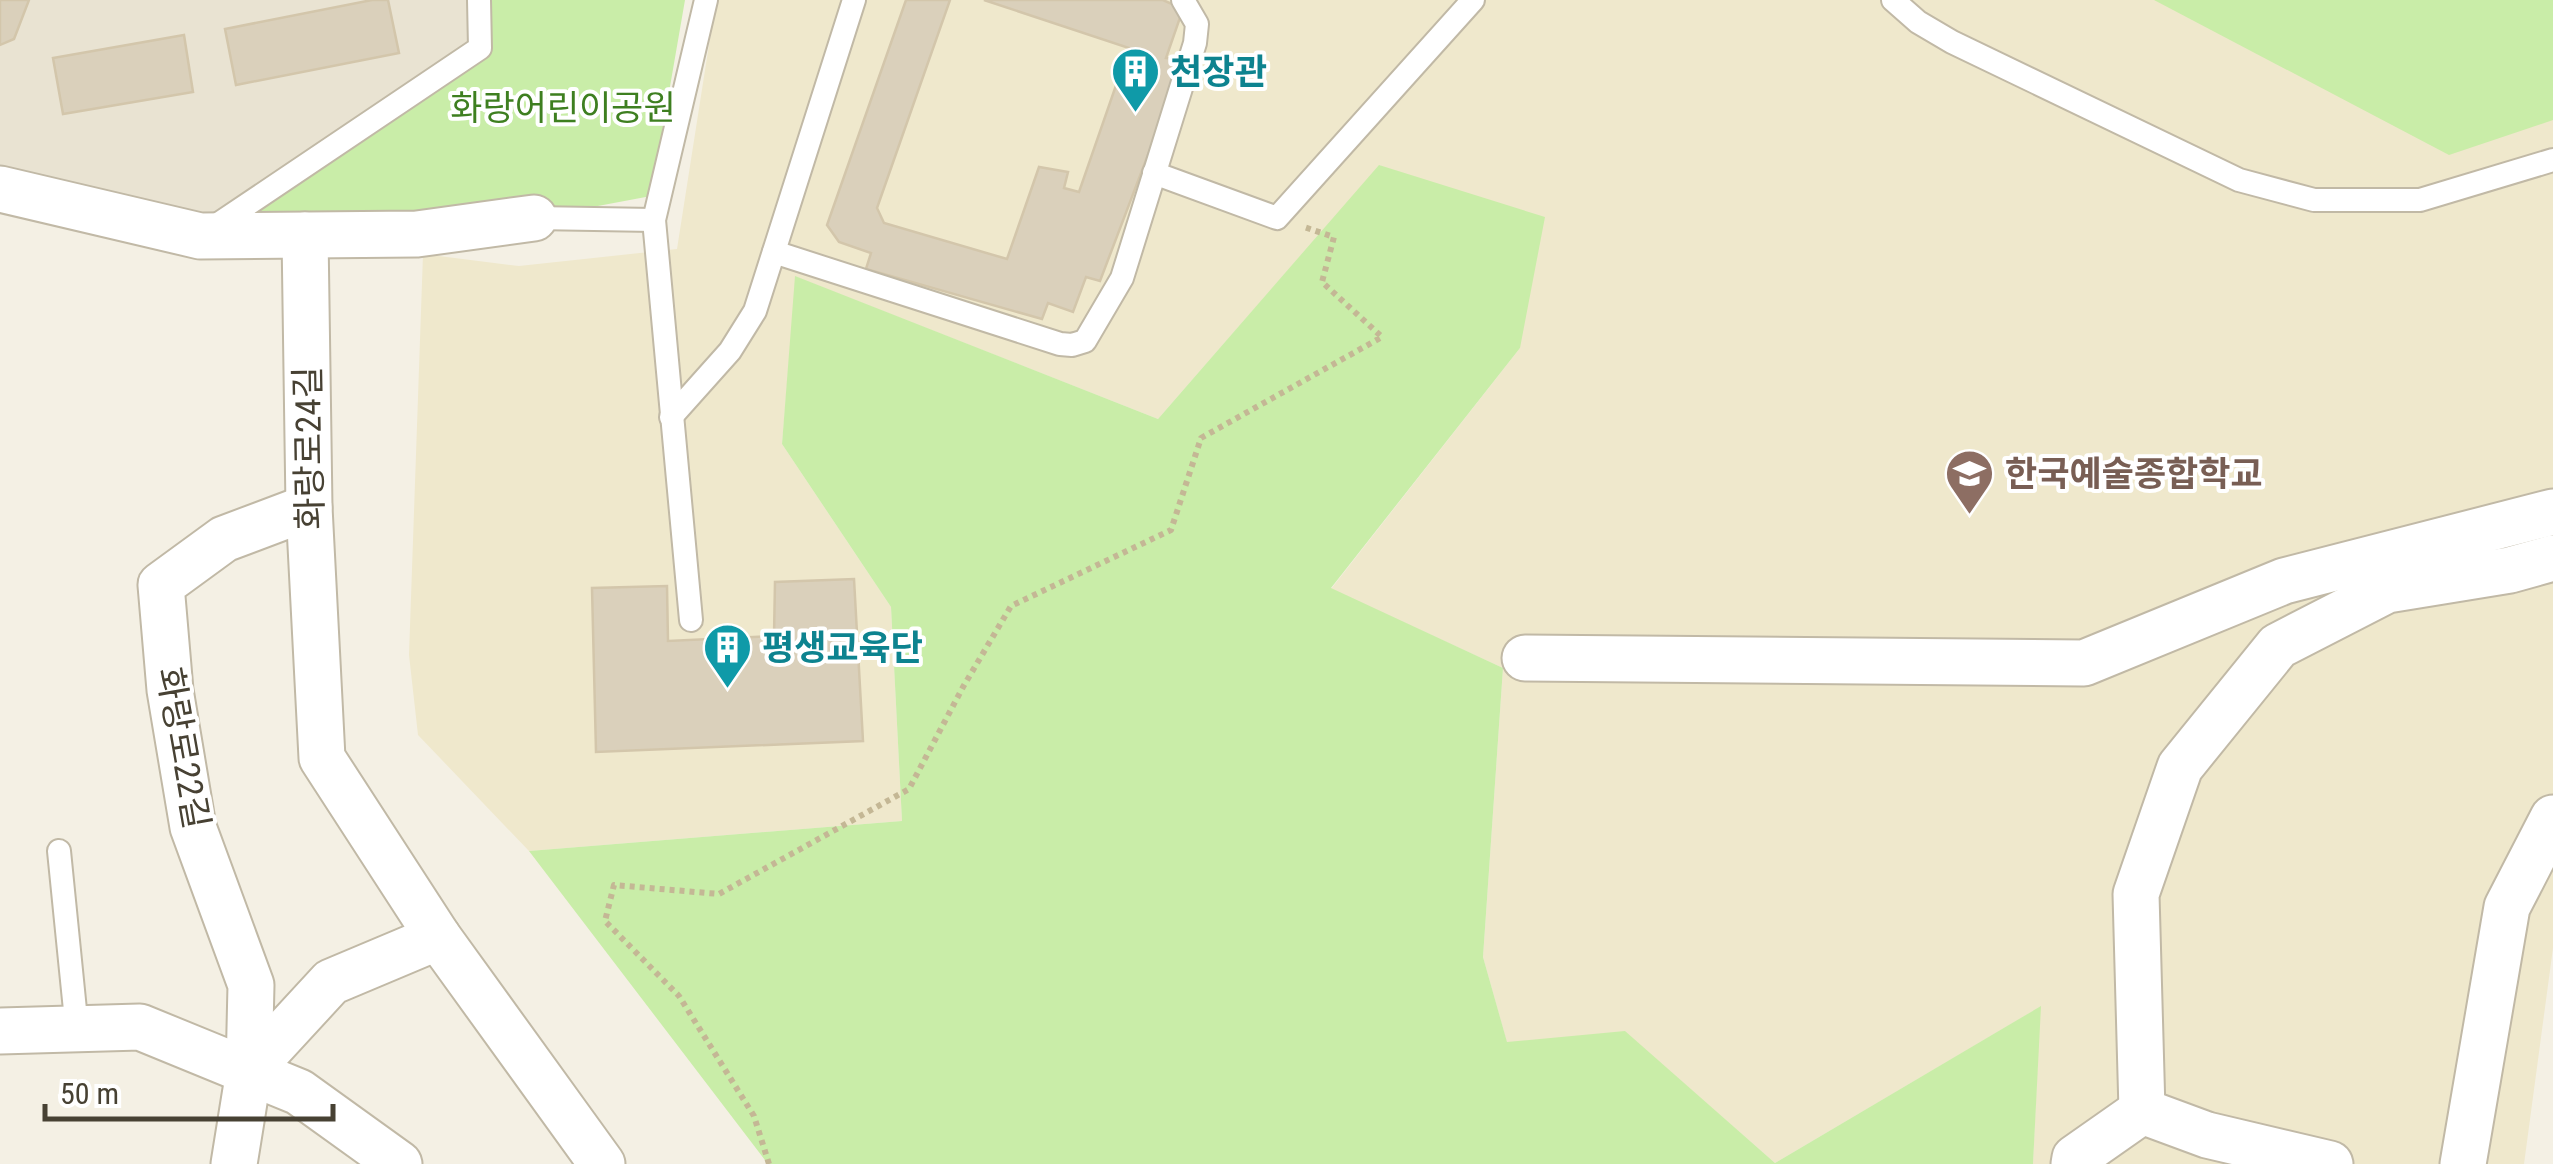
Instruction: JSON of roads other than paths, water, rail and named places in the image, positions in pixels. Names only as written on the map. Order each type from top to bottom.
[{"type":"street","points":[[0,189],[200,236],[417,234],[534,218]]},
{"type":"street","name":"화랑로24길","points":[[305,235],[308,507],[322,758],[438,937],[602,1164]]},
{"type":"street","name":"화랑로22길","points":[[248,1071],[251,985],[193,828],[170,690],[161,585],[224,538],[308,507]]},
{"type":"street","points":[[1526,658],[2084,663],[2284,581],[2553,512]]},
{"type":"street","points":[[2142,1111],[2136,894],[2180,768],[2278,646],[2386,590],[2510,570],[2553,558]]},
{"type":"street","points":[[2463,1164],[2507,907],[2553,818]]},
{"type":"street","points":[[234,1164],[248,1071],[332,982],[438,937]]},
{"type":"street","points":[[0,1031],[140,1027],[299,1092],[399,1164]]},
{"type":"street","points":[[2074,1164],[2075,1158],[2142,1111]]},
{"type":"street","points":[[2142,1111],[2208,1135],[2330,1164]]},
{"type":"lane","points":[[200,236],[480,48],[479,0]]},
{"type":"lane","points":[[690,620],[654,220],[706,0]]},
{"type":"lane","points":[[671,417],[744,332],[755,311],[854,0]]},
{"type":"lane","points":[[774,252],[1072,345],[1085,342],[1122,278],[1195,42],[1197,24],[1183,0]]},
{"type":"lane","points":[[1154,172],[1277,218],[1473,0]]},
{"type":"lane","points":[[1893,0],[1918,22],[1952,42],[2239,180],[2314,200],[2420,200],[2553,160]]},
{"type":"lane","points":[[534,218],[654,220]]},
{"type":"lane","points":[[59,851],[77,1030]]},
{"type":"place","name":"천장관","points":[[1135,114]]},
{"type":"place","name":"한국예술종합학교","points":[[1970,516]]},
{"type":"place","name":"평생교육단","points":[[727,690]]},
{"type":"park label","name":"화랑어린이공원","points":[[563,108]]}]
